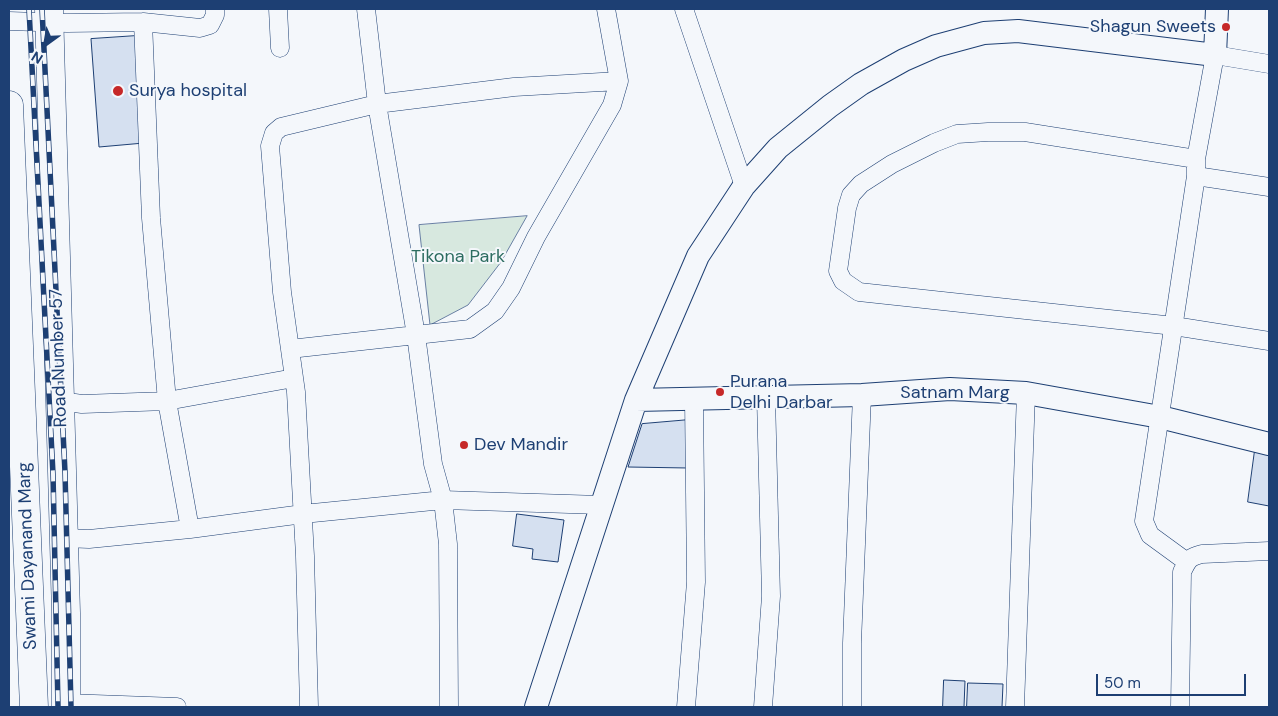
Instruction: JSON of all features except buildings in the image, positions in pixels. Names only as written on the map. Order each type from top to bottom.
[{"type":"main road","name":"Road Number 57","points":[[49,16],[66,613],[66,705]]},
{"type":"main road","name":"Swami Dayanand Marg","points":[[9,104],[34,707]]},
{"type":"street","points":[[9,21],[49,16],[200,28],[210,25],[215,15],[215,9]]},
{"type":"street","points":[[278,9],[280,48]]},
{"type":"street","points":[[366,9],[377,104],[416,335],[433,464],[443,500],[448,544],[449,707]]},
{"type":"street","points":[[290,349],[470,329],[495,311],[511,288],[536,237],[612,105],[620,81],[606,9]]},
{"type":"street","points":[[684,9],[744,186]]},
{"type":"street","points":[[1186,562],[1150,535],[1144,521],[1196,167],[1215,55],[1217,9]]},
{"type":"street","points":[[143,22],[152,218],[167,401],[190,529]]},
{"type":"street","points":[[536,707],[636,400],[698,256],[744,186],[778,148],[830,106],[870,79],[904,60],[936,46],[984,33],[1018,31],[1215,55],[1269,64]]},
{"type":"street","points":[[309,707],[303,514],[294,378],[282,292],[270,146],[274,133],[281,127],[377,104],[514,87],[620,81]]},
{"type":"street","points":[[1269,187],[1196,167],[1025,132],[957,134],[892,164],[861,184],[851,195],[847,208],[838,271],[843,281],[859,292],[1174,326],[1269,341]]},
{"type":"street","points":[[60,401],[82,404],[167,401],[294,378]]},
{"type":"street","name":"Satnam Marg","points":[[636,400],[862,395],[950,389],[1026,393],[1160,417],[1269,444]]},
{"type":"street","points":[[1015,707],[1026,393]]},
{"type":"street","points":[[852,707],[852,643],[862,395]]},
{"type":"street","points":[[763,707],[771,596],[766,398]]},
{"type":"street","points":[[686,707],[696,582],[694,399]]},
{"type":"street","points":[[64,538],[89,540],[303,514],[443,500],[601,505]]},
{"type":"street","points":[[1180,707],[1182,572],[1186,562],[1192,556],[1202,554],[1269,551]]},
{"type":"street","points":[[66,705],[177,707]]},
{"type":"green space","name":"Tikona Park","points":[[527,216],[501,262],[468,305],[430,325],[419,225]]},
{"type":"railway","points":[[29,9],[53,474],[58,707]]},
{"type":"railway","points":[[42,9],[65,472],[71,707]]},
{"type":"place","name":"Shagun Sweets","points":[[1226,27]]},
{"type":"place","name":"Surya hospital","points":[[118,91]]},
{"type":"place","name":"Purana Delhi Darbar","points":[[720,392]]},
{"type":"place","name":"Dev Mandir","points":[[464,445]]}]
